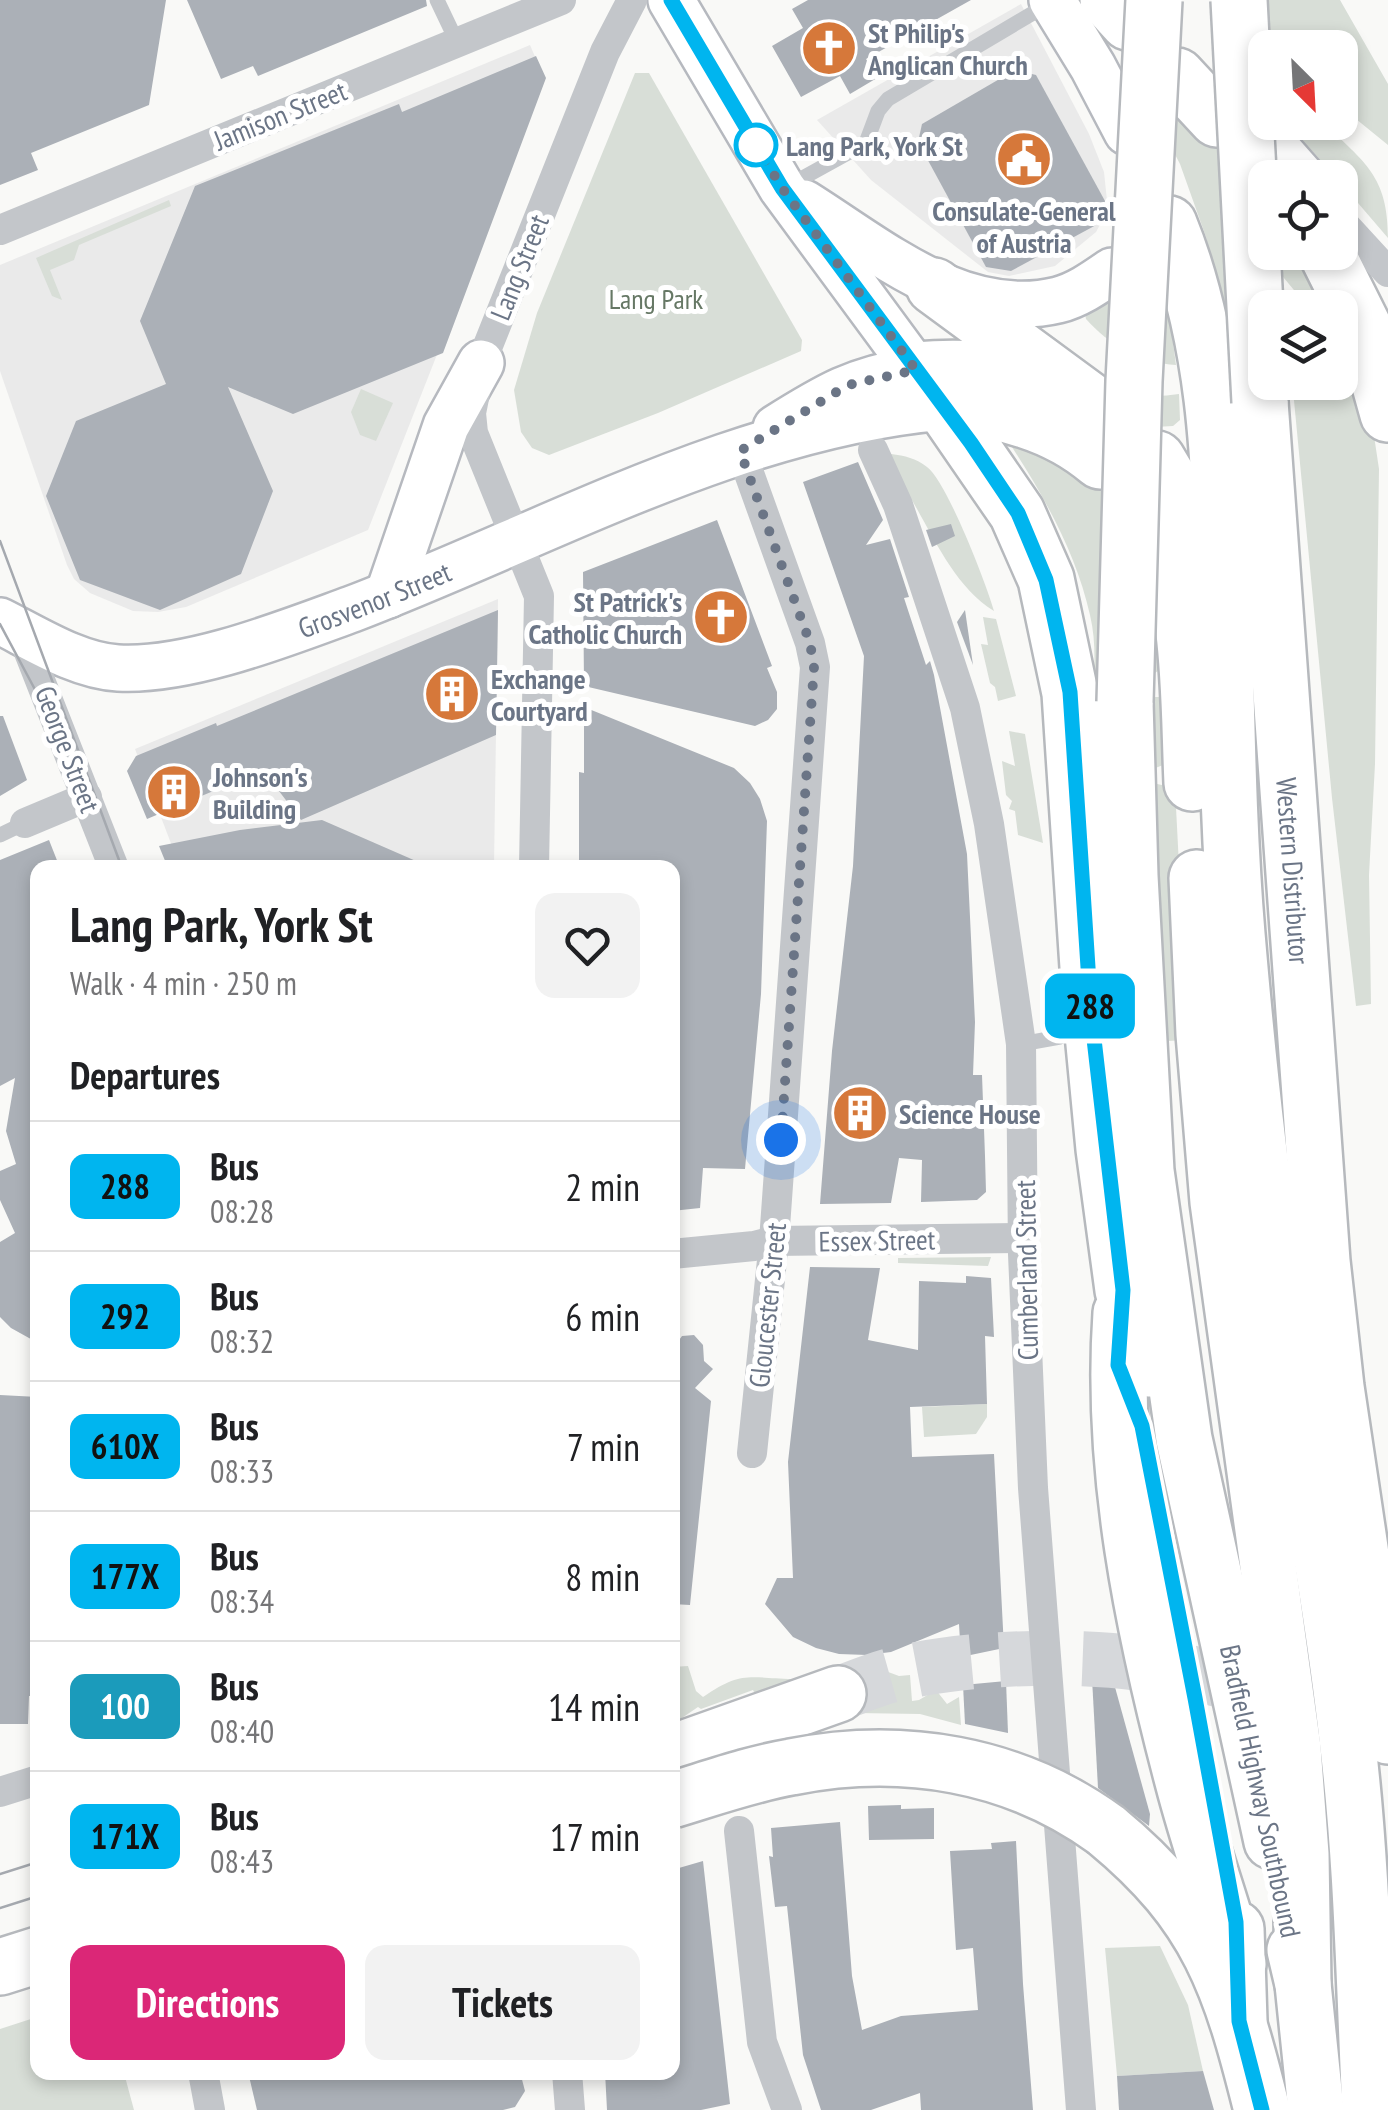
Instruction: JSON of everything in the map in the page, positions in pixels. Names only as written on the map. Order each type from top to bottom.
[{"type":"highway","name":"Western Distributor","points":[[1239,0],[1260,402],[1322,1261],[1336,1387],[1388,1736]]},
{"type":"highway","points":[[1126,8],[1134,382],[1125,702],[1130,876],[1146,1171],[1188,1456],[1189,1667]]},
{"type":"highway","points":[[1169,224],[1183,258],[1200,322],[1212,391],[1222,514],[1230,823],[1252,1099],[1272,1250],[1330,1605],[1352,1782],[1370,2110]]},
{"type":"highway","points":[[1358,254],[1388,326]]},
{"type":"highway","points":[[1335,270],[1357,311],[1388,414]]},
{"type":"highway","points":[[930,388],[972,408],[1045,427],[1098,424],[934,286]]},
{"type":"highway","points":[[930,388],[1018,513],[1046,580],[1070,692],[1091,1013],[1123,1290],[1118,1430],[1136,1562],[1156,1668],[1183,1784],[1238,1964]]},
{"type":"highway","points":[[1157,459],[1202,534],[1216,580],[1226,679]]},
{"type":"highway","points":[[1156,523],[1174,577],[1185,631],[1204,1034],[1218,1202],[1293,1748],[1301,1854],[1302,1984]]},
{"type":"highway","points":[[1123,1290],[1158,1394],[1188,1456]]},
{"type":"highway","points":[[1118,1365],[1142,1426],[1227,1870],[1238,1964],[1239,2021]]},
{"type":"highway","name":"Bradfield Highway Southbound","points":[[1188,1456],[1302,1984],[1316,2110]]},
{"type":"highway","points":[[1256,1495],[1302,1643],[1363,1953]]},
{"type":"highway","points":[[680,1750],[838,1694]]},
{"type":"highway","points":[[680,1798],[790,1767],[855,1758],[900,1758],[942,1761],[1024,1782],[1069,1805],[1143,1860],[1188,1914],[1222,1973],[1262,2110]]},
{"type":"highway","points":[[0,1968],[30,1958]]},
{"type":"highway","points":[[0,2007],[30,1998]]},
{"type":"street","name":"Jamison Street","points":[[0,230],[561,0]]},
{"type":"street","name":"Lang Street","points":[[534,860],[539,596],[472,433],[471,413],[481,363],[605,52],[632,0]]},
{"type":"street","points":[[671,0],[782,188],[930,388]]},
{"type":"street","points":[[1053,1],[1127,132]]},
{"type":"street","points":[[782,188],[934,286],[996,302],[1027,305],[1062,299],[1112,270]]},
{"type":"street","points":[[1358,241],[1388,272]]},
{"type":"street","points":[[388,595],[446,426],[481,363]]},
{"type":"street","name":"Grosvenor Street","points":[[10,626],[97,666],[146,667],[204,656],[278,635],[388,595],[740,451],[902,410],[930,388]]},
{"type":"street","name":"Cumberland Street","points":[[873,450],[898,505],[966,708],[989,824],[1022,1044],[1022,1238],[1044,1660],[1055,1753],[1082,2110]]},
{"type":"street","name":"Gloucester Street","points":[[740,451],[810,643],[814,667],[774,1241],[752,1454]]},
{"type":"street","name":"George Street","points":[[10,626],[111,860]]},
{"type":"street","points":[[13,829],[87,798]]},
{"type":"street","name":"Essex Street","points":[[680,1253],[774,1241],[1022,1238]]},
{"type":"street","points":[[0,1792],[30,1783]]},
{"type":"street","points":[[739,1830],[762,2042],[787,2110]]},
{"type":"street","points":[[204,2080],[210,2110]]},
{"type":"street","points":[[568,2080],[570,2110]]},
{"type":"lane","points":[[437,0],[456,42]]},
{"type":"lane","points":[[782,188],[866,143],[878,111],[888,98],[1053,1]]},
{"type":"lane","points":[[1022,1044],[1060,1037]]},
{"type":"shaded area","points":[[1021,4],[1089,134],[1104,172],[1108,210],[1096,232],[1055,266],[1009,276],[988,272],[871,180],[817,120]]},
{"type":"shaded area","points":[[530,45],[545,80],[368,530],[186,607],[133,611],[90,593],[74,579],[67,565],[0,371],[0,265]]},
{"type":"shaded area","points":[[498,599],[494,860],[177,860],[135,749]]},
{"type":"green space","points":[[1267,0],[1340,0],[1357,30],[1268,30]]},
{"type":"green space","points":[[1358,32],[1388,84],[1388,145],[1358,121]]},
{"type":"green space","points":[[1118,45],[1248,176],[1248,270],[1272,270],[1262,290],[1248,290],[1248,319],[1231,353],[1206,237],[1180,164]]},
{"type":"green space","name":"Lang Park","points":[[635,73],[649,73],[802,340],[801,351],[549,455],[532,448],[521,432],[514,390],[537,313]]},
{"type":"green space","points":[[1302,140],[1342,140],[1371,172],[1384,200],[1388,238],[1358,203],[1358,160],[1320,160]]},
{"type":"green space","points":[[169,200],[171,206],[79,245],[74,260],[50,270],[62,300],[52,296],[36,258]]},
{"type":"green space","points":[[1147,262],[1169,313],[1176,365],[1150,361],[1126,351],[1086,319],[1085,313]]},
{"type":"green space","points":[[1277,270],[1319,270],[1328,290],[1294,290]]},
{"type":"green space","points":[[1046,332],[1119,388],[1155,396],[1179,394],[1180,420],[1173,426],[1155,427],[1040,340]]},
{"type":"green space","points":[[361,389],[393,403],[376,441],[360,435],[351,412]]},
{"type":"green space","points":[[1358,389],[1367,389],[1379,469],[1375,764],[1369,875],[1371,1004],[1356,1006],[1294,400],[1358,400]]},
{"type":"green space","points":[[1018,437],[1090,474],[1123,510],[1168,665],[1107,702],[1093,702],[1094,637],[1077,570],[1058,526],[1010,444]]},
{"type":"green space","points":[[891,454],[919,461],[935,476],[965,534],[994,611],[960,580],[947,561],[883,457]]},
{"type":"green space","points":[[983,617],[996,619],[1016,696],[998,701],[990,683],[981,644],[988,645]]},
{"type":"green space","points":[[1153,697],[1168,697],[1173,761],[1153,769]]},
{"type":"green space","points":[[1009,731],[1025,734],[1043,843],[1018,835],[1015,811],[1009,809],[1012,801],[1006,795],[1002,761],[1015,766]]},
{"type":"green space","points":[[1153,783],[1175,788],[1188,1040],[1167,1041]]},
{"type":"green space","points":[[991,1257],[988,1266],[898,1263],[898,1258]]},
{"type":"green space","points":[[987,1404],[987,1417],[976,1434],[924,1437],[922,1407]]},
{"type":"green space","points":[[864,1663],[899,1676],[910,1675],[912,1701],[936,1690],[947,1704],[959,1697],[961,1725],[920,1714],[856,1713],[843,1673]]},
{"type":"green space","points":[[680,1666],[688,1666],[696,1691],[703,1697],[737,1679],[793,1679],[794,1685],[757,1698],[753,1690],[698,1707],[680,1719]]},
{"type":"green space","points":[[1160,1946],[1188,2005],[1203,2071],[1117,2076],[1105,1948]]},
{"type":"green space","points":[[30,2019],[30,2080],[126,2080],[134,2110],[0,2110],[0,2029]]},
{"type":"building","points":[[0,0],[166,0],[149,105],[31,153],[38,170],[0,185]]},
{"type":"building","points":[[187,0],[426,0],[427,6],[258,76],[253,66],[221,79]]},
{"type":"building","name":"St Philip's Anglican Church","points":[[808,0],[971,0],[866,59],[877,78],[850,94],[840,76],[801,97],[772,46],[803,28],[792,9]]},
{"type":"building","points":[[536,56],[546,78],[443,353],[293,414],[228,387],[273,491],[241,574],[160,610],[80,580],[46,496],[76,421],[166,384],[140,321],[195,186],[399,104],[402,112]]},
{"type":"building","points":[[1015,70],[1036,75],[1105,201],[1098,224],[1011,271],[986,267],[918,142],[922,124]]},
{"type":"building","points":[[858,462],[883,520],[866,545],[890,539],[909,597],[904,598],[926,665],[930,661],[934,675],[967,854],[975,1022],[973,1075],[982,1075],[985,1156],[986,1192],[977,1200],[921,1202],[922,1160],[899,1158],[891,1203],[820,1204],[853,866],[864,656],[803,482]]},
{"type":"building","points":[[717,520],[772,666],[767,668],[777,692],[777,709],[768,720],[755,726],[584,686],[583,572]]},
{"type":"building","points":[[951,524],[955,536],[932,547],[926,530]]},
{"type":"building","points":[[498,610],[496,735],[301,820],[263,770],[147,819],[127,771],[136,756]]},
{"type":"building","points":[[965,610],[973,665],[957,622]]},
{"type":"building","points":[[584,707],[734,768],[760,799],[767,821],[761,994],[745,1169],[703,1168],[700,1208],[680,1210],[680,860],[579,860],[579,772],[584,773]]},
{"type":"building","points":[[0,716],[27,780],[0,796]]},
{"type":"building","points":[[322,820],[414,860],[165,860],[159,846],[240,830]]},
{"type":"building","points":[[49,840],[57,860],[30,860],[30,1339],[0,1317],[0,1242],[15,1233],[0,1200],[0,1171],[16,1164],[6,1131],[15,1078],[0,1086],[0,860]]},
{"type":"building","points":[[810,1267],[880,1268],[868,1340],[918,1350],[919,1281],[966,1283],[966,1276],[991,1278],[994,1337],[985,1336],[987,1404],[910,1407],[912,1457],[994,1454],[1004,1648],[961,1657],[959,1624],[891,1652],[839,1654],[793,1637],[765,1604],[777,1578],[793,1578],[788,1462]]},
{"type":"building","points":[[694,1335],[703,1345],[704,1361],[713,1369],[695,1388],[711,1401],[690,1605],[680,1604],[682,1336]]},
{"type":"building","points":[[0,1395],[30,1397],[30,1696],[28,1724],[0,1724]]},
{"type":"building","points":[[1102,1640],[1150,1814],[1149,1826],[1098,1788],[1090,1642]]},
{"type":"building","points":[[1006,1681],[1008,1733],[965,1724],[963,1685]]},
{"type":"building","points":[[901,1805],[901,1809],[934,1808],[934,1839],[869,1840],[868,1806]]},
{"type":"building","points":[[840,1822],[852,1976],[862,2030],[901,2016],[978,2010],[973,1948],[956,1950],[950,1851],[992,1849],[991,1843],[1016,1841],[1033,2110],[921,2110],[920,2093],[871,2110],[821,2110],[803,2055],[787,1906],[775,1907],[769,1856],[773,1857],[771,1828]]},
{"type":"building","points":[[703,1861],[730,2104],[701,2110],[607,2110],[605,2080],[680,2080],[680,1868]]},
{"type":"building","points":[[1203,2071],[1214,2110],[1119,2110],[1117,2076]]},
{"type":"building","points":[[250,2080],[522,2080],[525,2091],[515,2107],[503,2110],[257,2110]]},
{"type":"tunnel","points":[[838,1694],[925,1668],[993,1660],[1065,1658],[1162,1667],[1281,1697]]},
{"type":"tram line","points":[[0,541],[119,860]]},
{"type":"tram line","points":[[0,624],[39,697],[85,811]]},
{"type":"tram line","points":[[0,1874],[30,1865]]},
{"type":"tram line","points":[[0,1908],[30,1899]]},
{"type":"bus line","name":"288","points":[[671,0],[782,188],[971,443],[1018,513],[1046,580],[1070,692],[1091,1013],[1123,1290],[1118,1365],[1142,1426],[1195,1698],[1236,1922],[1239,2021],[1262,2110]]},
{"type":"place","name":"St Philip's Anglican Church","points":[[829,48]]},
{"type":"place","name":"Lang Park, York St","points":[[756,145]]},
{"type":"place","name":"Consulate-General of Austria","points":[[1024,159]]},
{"type":"place","name":"St Patrick's Catholic Church","points":[[721,617]]},
{"type":"place","name":"Exchange Courtyard","points":[[452,694]]},
{"type":"place","name":"Johnson's Building","points":[[174,792]]},
{"type":"place","name":"Science House","points":[[860,1113]]},
{"type":"route","points":[[756,145],[782,188],[916,370],[848,385],[740,451],[810,643],[814,667],[781,1140]]}]
